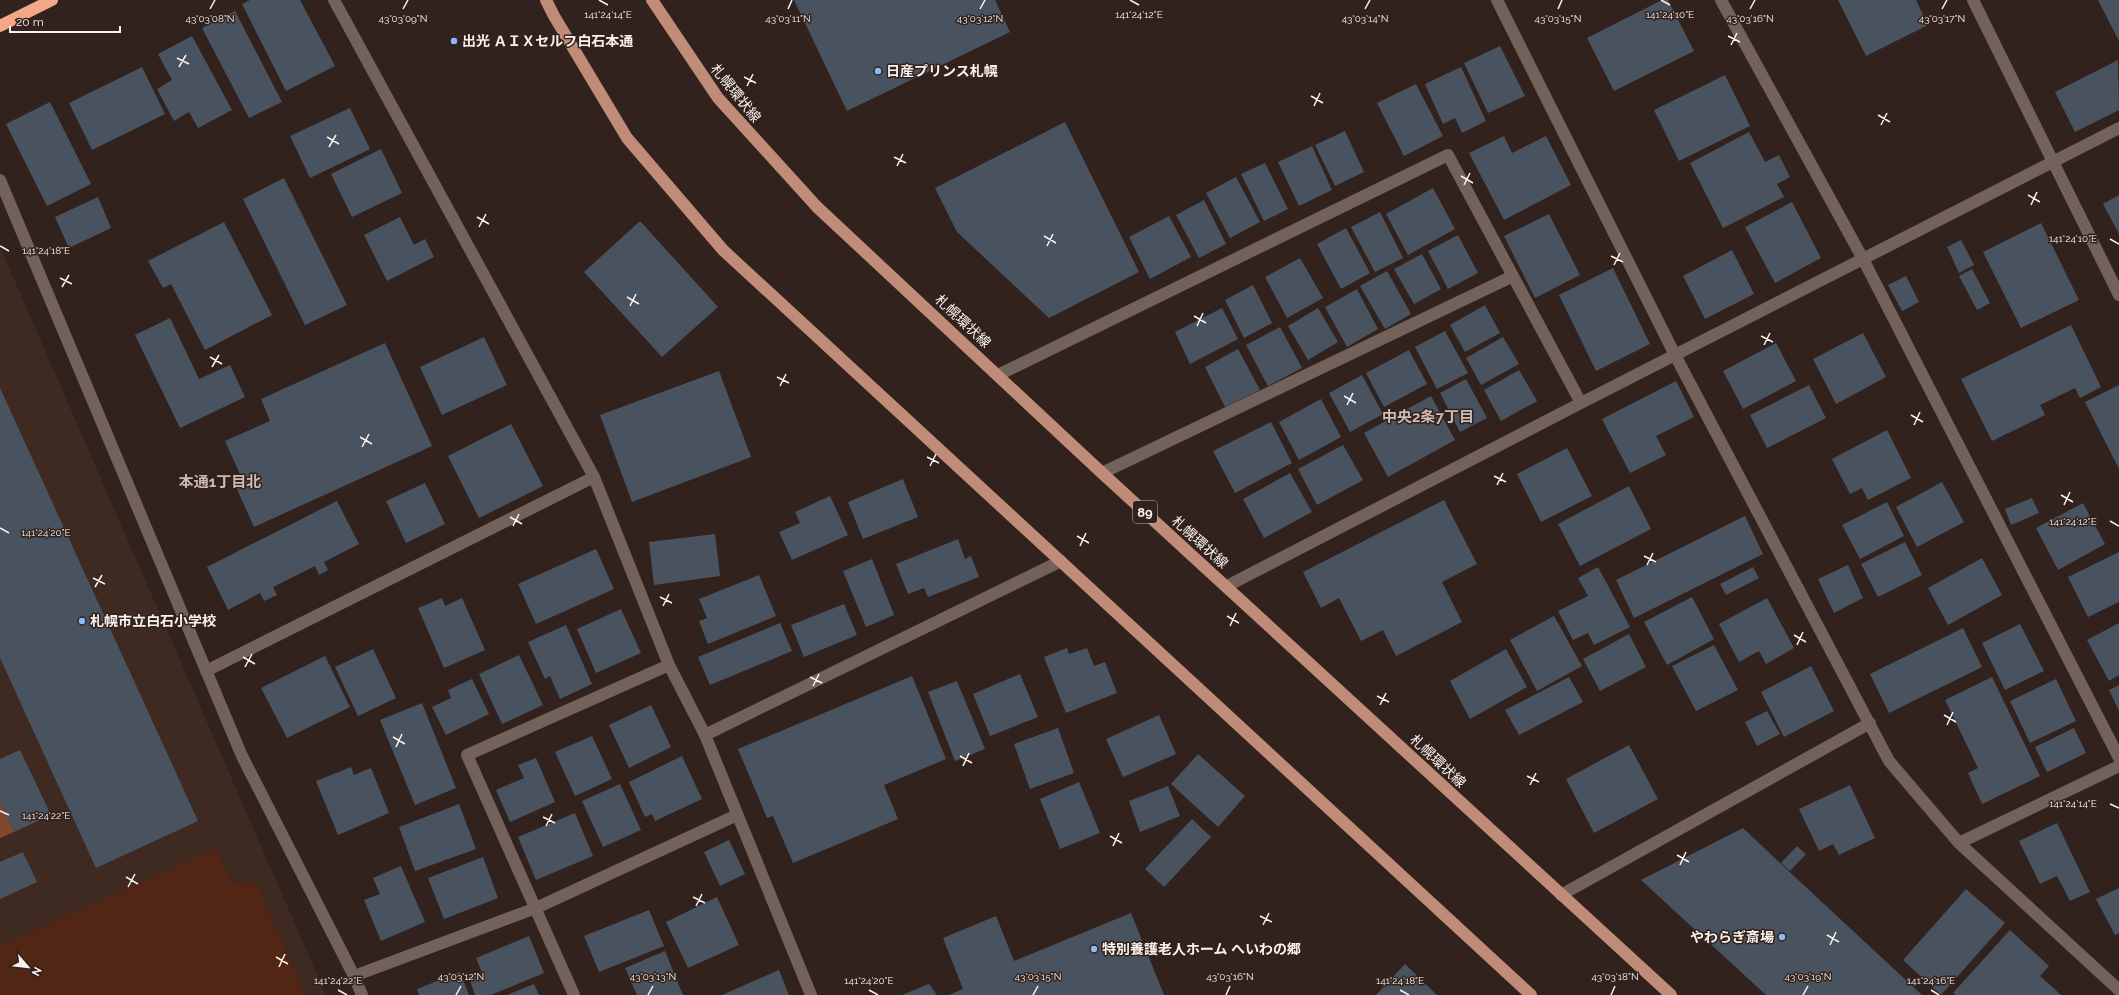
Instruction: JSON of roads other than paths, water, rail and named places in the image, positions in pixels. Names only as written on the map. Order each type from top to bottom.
[{"type":"highway","points":[[0,26],[52,0]]},
{"type":"main road","points":[[546,0],[627,138],[723,250],[1531,995]]},
{"type":"main road","name":"札幌環状線","points":[[652,0],[718,98],[817,207],[1102,473],[1671,995]]},
{"type":"street","points":[[334,0],[594,477],[669,665],[705,735],[811,995]]},
{"type":"street","points":[[1497,0],[1675,355],[1889,761],[1959,843],[2119,990]]},
{"type":"street","points":[[1721,0],[1863,259],[2119,758]]},
{"type":"street","points":[[1973,0],[2119,295]]},
{"type":"street","points":[[1226,586],[1580,403],[2119,128]]},
{"type":"street","points":[[998,375],[1448,155],[1580,403]]},
{"type":"street","points":[[0,180],[242,756],[354,976],[362,995]]},
{"type":"street","points":[[1102,473],[1513,276]]},
{"type":"street","points":[[206,671],[594,477]]},
{"type":"street","points":[[705,735],[1060,561]]},
{"type":"street","points":[[574,995],[467,754],[669,665]]},
{"type":"street","points":[[1561,895],[1870,723]]},
{"type":"street","points":[[1959,843],[2119,766]]},
{"type":"street","points":[[354,976],[536,908],[738,816]]},
{"type":"place","name":"出光 ＡＩＸセルフ白石本通","points":[[454,41]]},
{"type":"place","name":"日産プリンス札幌","points":[[878,71]]},
{"type":"place","name":"札幌市立白石小学校","points":[[82,621]]},
{"type":"place","name":"やわらぎ斎場","points":[[1782,937]]},
{"type":"place","name":"特別養護老人ホーム へいわの郷","points":[[1094,949]]},
{"type":"district","name":"中央2条7丁目","points":[[1428,417]]},
{"type":"district","name":"本通1丁目北","points":[[220,482]]}]
